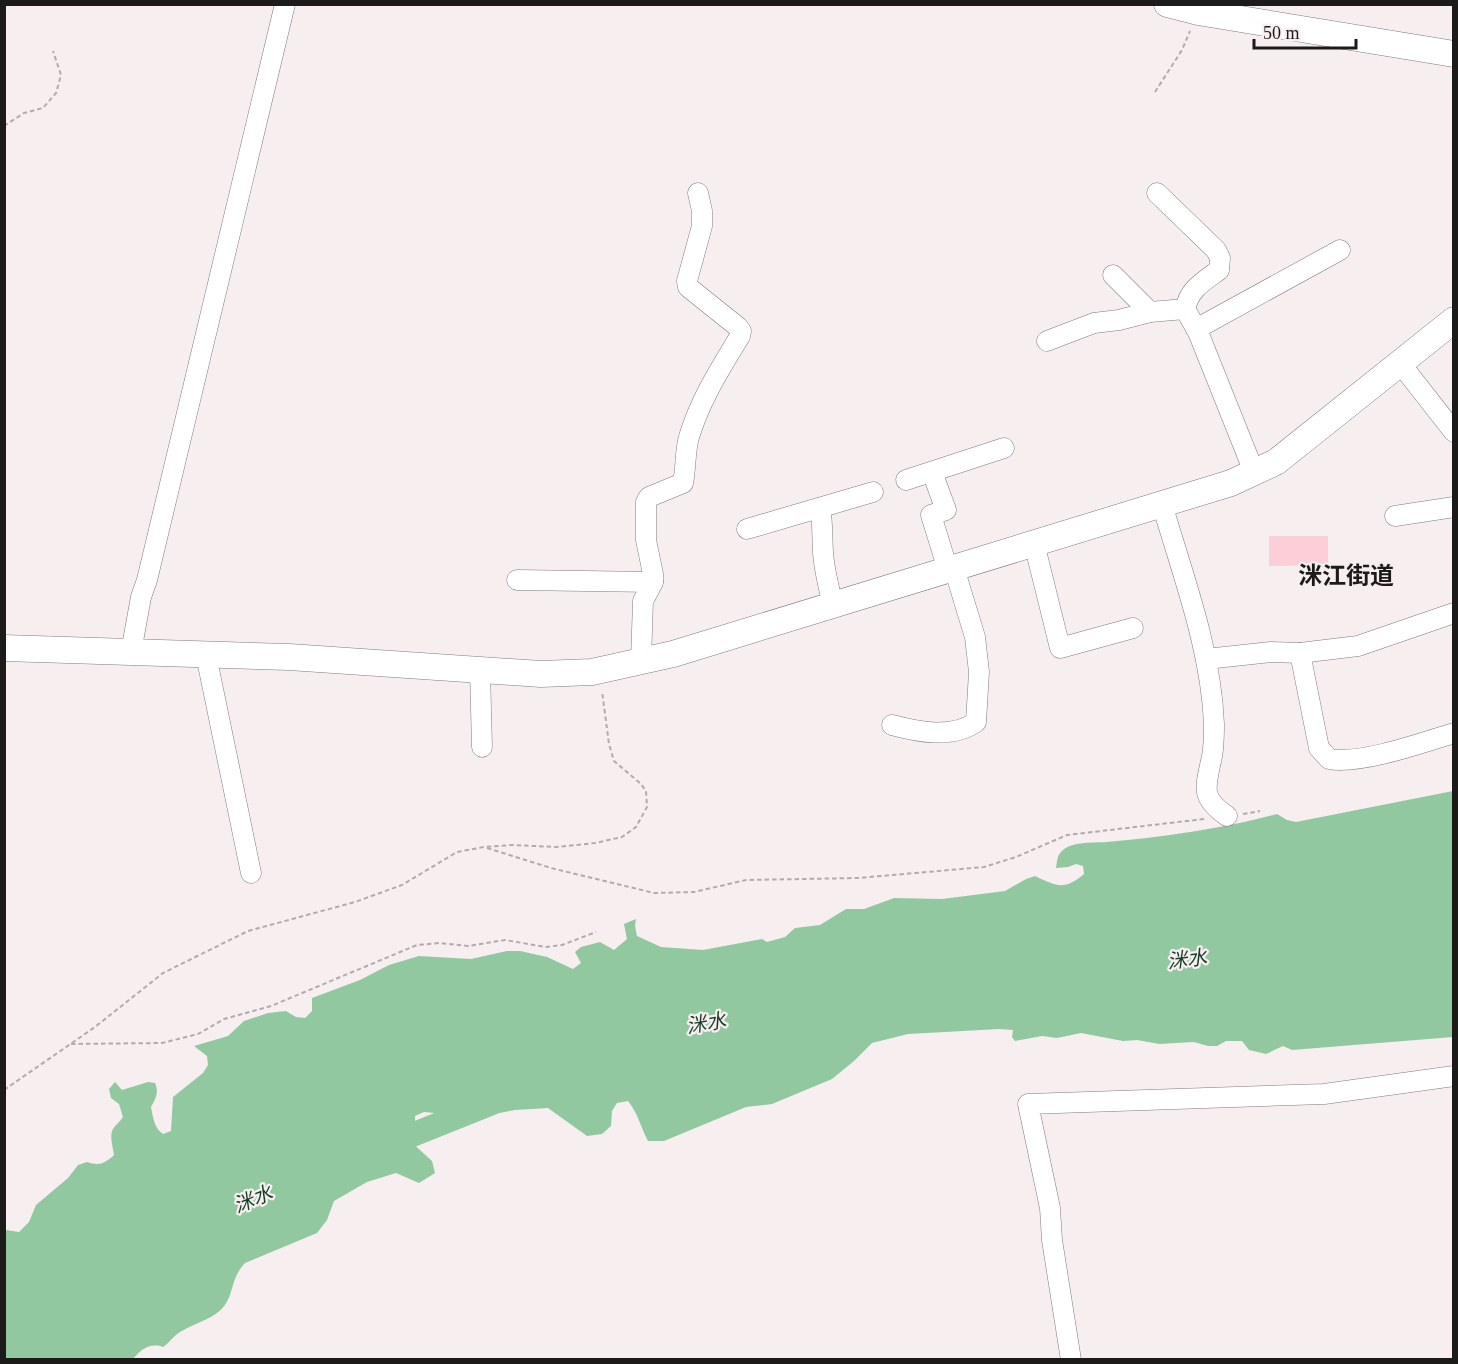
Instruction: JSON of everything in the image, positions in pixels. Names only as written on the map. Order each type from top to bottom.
[{"type":"main road","points":[[1167,4],[1198,12],[1454,54]]},
{"type":"main road","points":[[4,648],[289,657],[541,674],[599,670],[673,654],[1231,483],[1276,462],[1454,320]]},
{"type":"street","points":[[131,652],[141,597],[147,580],[285,4]]},
{"type":"street","points":[[641,661],[643,602],[653,582],[646,540],[646,502],[650,497],[682,483],[688,439],[705,394],[741,331],[687,287],[702,226],[702,211],[698,193]]},
{"type":"street","points":[[1156,193],[1216,250],[1220,258],[1219,270],[1192,290],[1185,309],[1196,329],[1254,472]]},
{"type":"street","points":[[1196,329],[1340,250]]},
{"type":"street","points":[[1113,275],[1150,312]]},
{"type":"street","points":[[1047,341],[1094,323],[1119,320],[1150,312],[1185,309]]},
{"type":"street","points":[[1400,363],[1454,432]]},
{"type":"street","points":[[906,480],[1004,448]]},
{"type":"street","points":[[892,725],[919,732],[948,732],[968,728],[976,722],[980,672],[975,637],[932,515],[946,510],[932,472]]},
{"type":"street","points":[[747,529],[873,492]]},
{"type":"street","points":[[1162,504],[1206,658],[1214,724],[1212,758],[1205,783],[1207,796],[1213,806],[1227,816]]},
{"type":"street","points":[[1395,516],[1454,507]]},
{"type":"street","points":[[820,508],[824,531],[824,561],[833,605]]},
{"type":"street","points":[[1034,543],[1060,648],[1133,628]]},
{"type":"street","points":[[518,580],[653,582]]},
{"type":"street","points":[[1206,658],[1271,652],[1300,653],[1358,646],[1454,613]]},
{"type":"street","points":[[1300,653],[1319,748],[1329,759],[1339,761],[1398,750],[1454,733]]},
{"type":"street","points":[[206,655],[251,873]]},
{"type":"street","points":[[480,670],[482,747]]},
{"type":"street","points":[[1071,1359],[1052,1240],[1050,1208],[1028,1104],[1324,1094],[1454,1076]]},
{"type":"path","points":[[1155,92],[1182,50],[1198,12]]},
{"type":"path","points":[[4,126],[24,113],[43,108],[56,93],[61,75],[52,51]]},
{"type":"path","points":[[4,1090],[71,1044],[163,973],[248,931],[355,902],[402,885],[457,852],[484,847],[556,847],[595,843],[622,837],[636,827],[647,807],[646,791],[614,761],[609,744],[599,670]]},
{"type":"path","points":[[484,847],[551,868],[654,893],[694,892],[746,880],[858,878],[984,867],[1067,835],[1260,811]]},
{"type":"path","points":[[71,1044],[162,1043],[198,1034],[224,1019],[271,1006],[417,945],[440,943],[468,946],[505,940],[546,947],[562,945],[596,932]]},
{"type":"shaded area","points":[[1269,536],[1328,536],[1328,565],[1269,566]]},
{"type":"water","points":[[1453,791],[1453,1037],[1292,1050],[1283,1046],[1266,1054],[1249,1050],[1242,1041],[1226,1041],[1217,1046],[1194,1042],[1159,1044],[1137,1040],[1123,1041],[1081,1033],[1057,1038],[1042,1036],[1015,1041],[1012,1037],[1013,1030],[999,1029],[908,1034],[872,1043],[832,1079],[772,1104],[746,1107],[664,1141],[648,1141],[628,1101],[617,1103],[612,1111],[611,1126],[602,1134],[587,1136],[548,1108],[515,1110],[478,1117],[424,1112],[415,1116],[415,1131],[409,1140],[432,1161],[435,1173],[419,1183],[396,1173],[367,1182],[334,1201],[327,1220],[317,1233],[245,1263],[237,1274],[225,1305],[214,1315],[176,1335],[163,1347],[146,1348],[133,1359],[5,1359],[6,1230],[19,1232],[29,1222],[36,1205],[68,1178],[78,1165],[87,1162],[101,1163],[114,1155],[112,1132],[123,1117],[119,1104],[111,1098],[109,1089],[115,1082],[122,1090],[148,1082],[155,1083],[156,1095],[151,1107],[154,1122],[163,1134],[171,1131],[173,1097],[203,1073],[208,1065],[207,1056],[194,1046],[228,1036],[244,1021],[268,1013],[286,1011],[296,1017],[305,1018],[312,1011],[312,998],[360,980],[389,965],[419,956],[471,959],[507,951],[520,951],[547,957],[573,969],[581,963],[575,952],[581,947],[600,942],[614,950],[627,939],[624,924],[636,919],[637,936],[661,947],[703,950],[762,939],[767,942],[785,937],[795,928],[820,925],[846,909],[864,909],[894,898],[942,899],[1005,891],[1035,876],[1055,884],[1066,885],[1084,874],[1083,866],[1076,864],[1056,868],[1060,853],[1077,844],[1193,832],[1277,814],[1296,822]]},
{"type":"waterway","name":"洣水","points":[[382,1147],[492,1103]]},
{"type":"district","name":"洣江街道","points":[[1346,576]]}]
